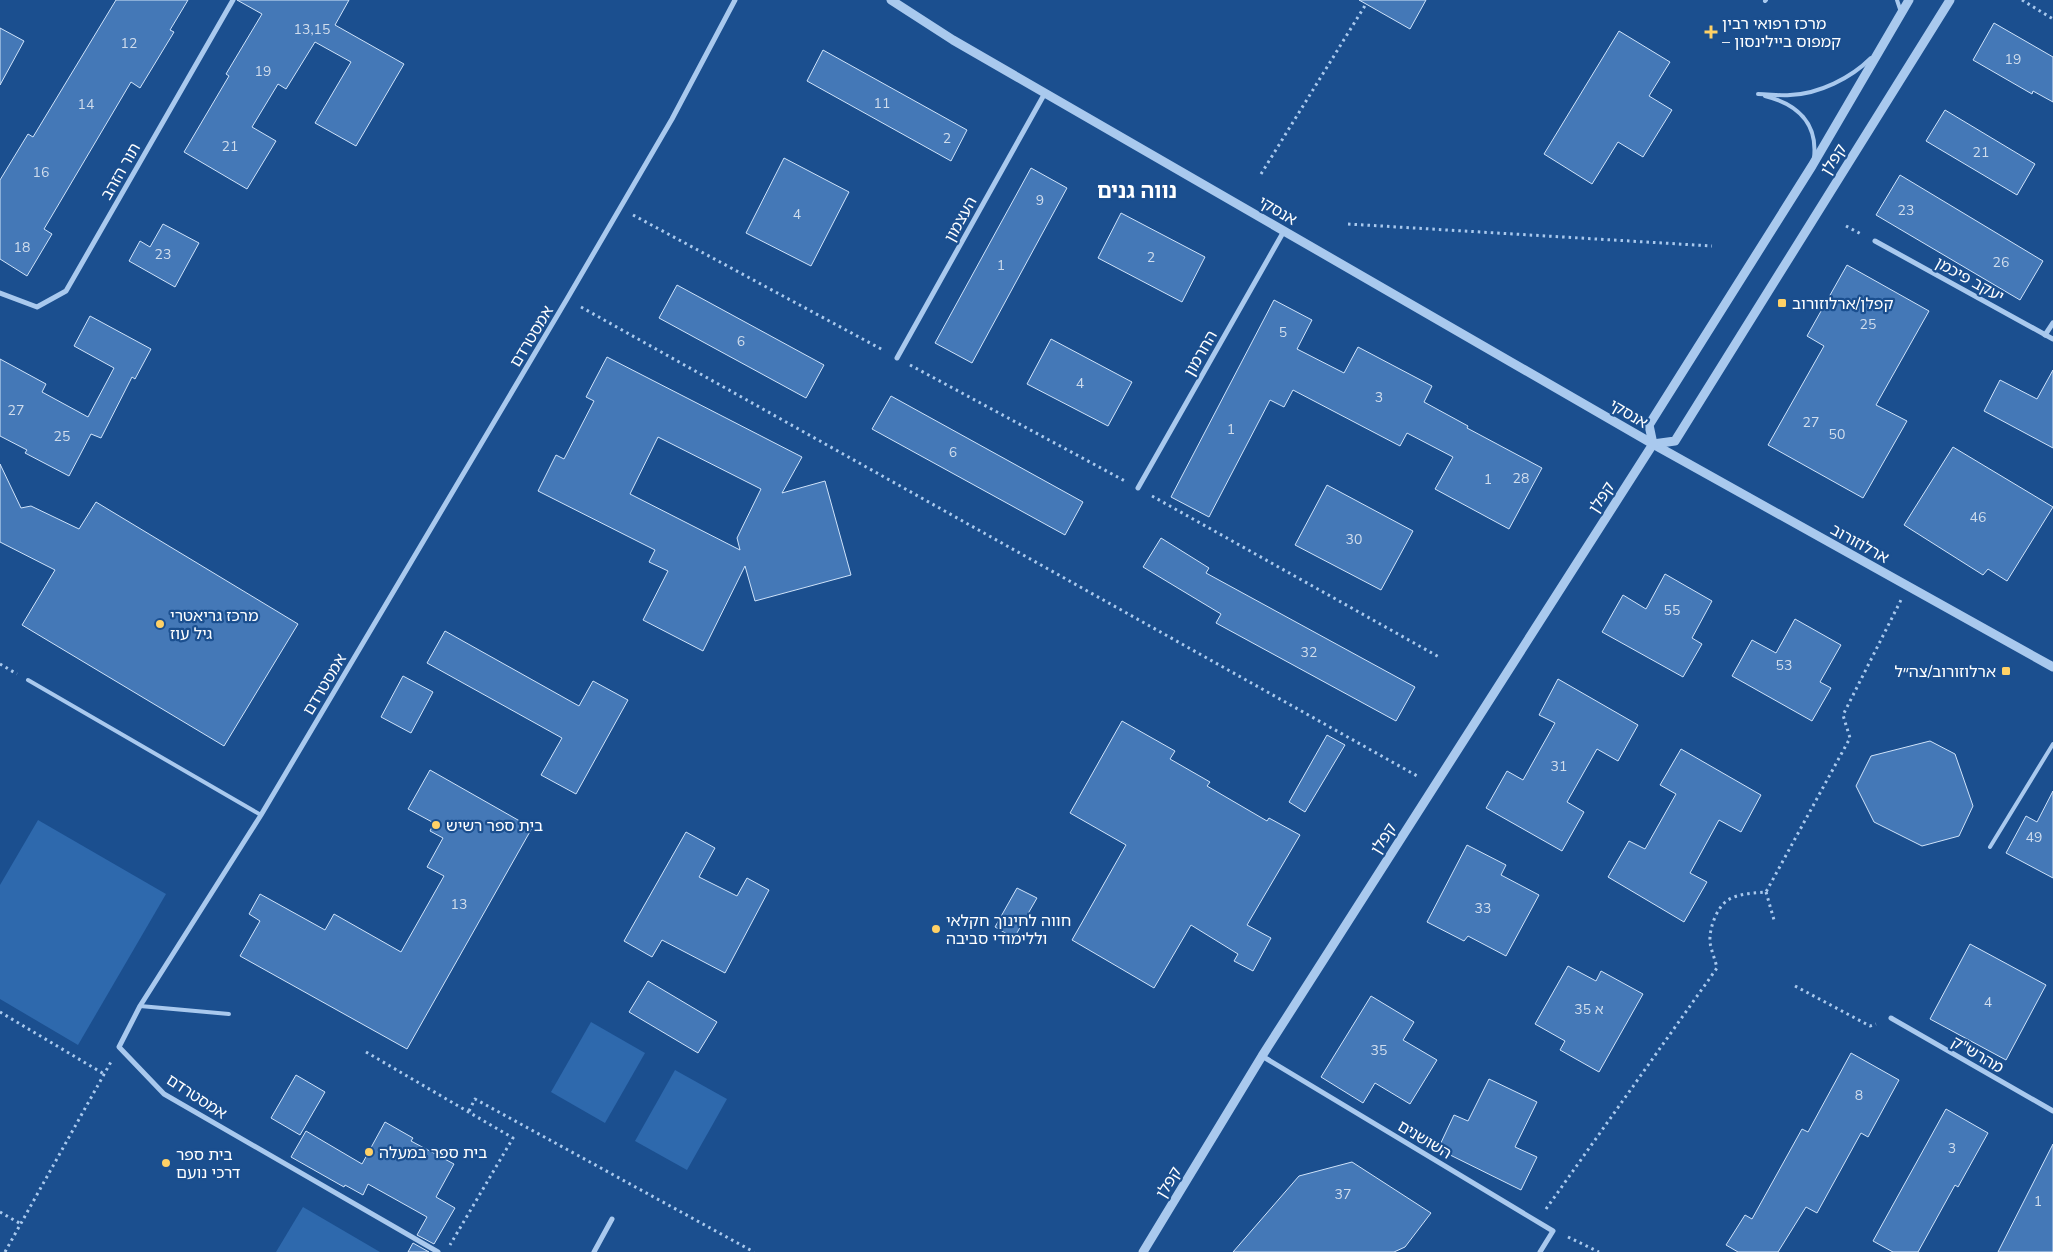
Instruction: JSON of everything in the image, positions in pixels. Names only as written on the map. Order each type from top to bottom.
[{"type":"street","name":"תור הזהב","points":[[0,293],[37,307],[66,291],[232,0]]},
{"type":"street","name":"אמסטרדם","points":[[438,1252],[164,1094],[119,1047],[140,1006],[261,815],[567,299],[672,119],[734,0]]},
{"type":"street","name":"אנסקי","points":[[891,0],[953,40],[1653,444]]},
{"type":"street","name":"קפלן","points":[[1143,1252],[1262,1056],[1653,444],[1649,425],[1812,166],[1909,0]]},
{"type":"street","name":"קפלן","points":[[1653,444],[1675,441],[1950,0]]},
{"type":"street","name":"העצמון","points":[[897,358],[1045,93]]},
{"type":"street","name":"החרמון","points":[[1138,488],[1284,231]]},
{"type":"street","name":"יעקב פיכמן","points":[[1875,241],[2053,340]]},
{"type":"street","points":[[2046,335],[2053,323]]},
{"type":"street","name":"ארלוזורוב","points":[[1653,444],[2053,667]]},
{"type":"street","name":"מהרש\"ק","points":[[1891,1018],[2053,1111]]},
{"type":"street","name":"השושנים","points":[[1262,1056],[1553,1230]]},
{"type":"street","points":[[594,1252],[612,1219]]},
{"type":"street","points":[[1540,1252],[1553,1230]]},
{"type":"lane","points":[[1897,0],[1901,13]]},
{"type":"lane","points":[[1812,166],[1814,139],[1808,122],[1793,107],[1782,100],[1758,94],[1791,96],[1816,91],[1858,71],[1877,54]]},
{"type":"lane","points":[[28,680],[261,815]]},
{"type":"lane","points":[[1990,847],[2053,744]]},
{"type":"lane","points":[[140,1006],[229,1014]]},
{"type":"path","points":[[2022,0],[2053,19]]},
{"type":"path","points":[[1261,174],[1366,4]]},
{"type":"path","points":[[620,208],[1138,488],[1439,657]]},
{"type":"path","points":[[1348,224],[1712,246]]},
{"type":"path","points":[[567,299],[1434,786]]},
{"type":"path","points":[[1774,920],[1766,892],[1850,738],[1843,715],[1908,586]]},
{"type":"path","points":[[1538,1221],[1716,968],[1710,942],[1712,927],[1718,912],[1728,900],[1743,895],[1766,892]]},
{"type":"path","points":[[1795,986],[1870,1026]]},
{"type":"path","points":[[0,1012],[104,1074]]},
{"type":"path","points":[[5,1252],[119,1047]]},
{"type":"path","points":[[366,1052],[514,1138],[446,1252]]},
{"type":"path","points":[[469,1111],[476,1099],[754,1252]]},
{"type":"path","points":[[0,1212],[21,1224]]},
{"type":"path","points":[[1553,1230],[1600,1252]]},
{"type":"shaded area","points":[[38,820],[166,894],[78,1045],[0,999],[0,885]]},
{"type":"shaded area","points":[[591,1022],[645,1053],[605,1123],[551,1092]]},
{"type":"shaded area","points":[[675,1070],[727,1099],[687,1170],[635,1141]]},
{"type":"shaded area","points":[[303,1207],[380,1252],[276,1252]]},
{"type":"building","points":[[116,0],[188,0],[170,30],[174,32],[140,88],[131,82],[44,229],[52,234],[27,276],[0,259],[0,180],[28,134],[33,137]]},
{"type":"building","points":[[237,0],[349,0],[335,25],[404,64],[356,146],[315,123],[351,62],[315,42],[286,89],[278,84],[252,127],[276,141],[247,189],[184,152],[229,76],[226,74],[262,14]]},
{"type":"building","points":[[1359,0],[1426,0],[1410,29]]},
{"type":"building","points":[[1994,23],[2053,57],[2053,102],[2033,91],[2032,94],[1973,60]]},
{"type":"building","points":[[0,28],[24,41],[0,85]]},
{"type":"building","points":[[1619,31],[1670,62],[1649,96],[1672,110],[1643,157],[1618,142],[1592,184],[1544,154]]},
{"type":"building","points":[[823,50],[967,130],[951,161],[807,81]]},
{"type":"building","points":[[1945,110],[2035,164],[2017,195],[1926,141]]},
{"type":"building","points":[[784,158],[849,192],[811,266],[746,233]]},
{"type":"building","points":[[1031,168],[1067,188],[972,363],[935,343]]},
{"type":"building","points":[[1900,175],[2043,261],[2020,300],[1876,215]]},
{"type":"building","points":[[1121,213],[1205,257],[1182,302],[1098,258]]},
{"type":"building","points":[[163,224],[199,243],[175,287],[129,261],[140,241],[150,247]]},
{"type":"building","points":[[1847,265],[1929,311],[1876,405],[1907,421],[1863,498],[1768,445],[1824,346],[1807,336]]},
{"type":"building","points":[[677,285],[824,365],[806,398],[659,318]]},
{"type":"building","points":[[1274,300],[1312,320],[1297,349],[1344,373],[1358,347],[1432,386],[1424,402],[1468,426],[1467,428],[1542,468],[1509,529],[1435,489],[1453,457],[1407,433],[1400,446],[1293,390],[1284,407],[1270,400],[1209,517],[1171,497]]},
{"type":"building","points":[[90,316],[151,349],[135,379],[132,377],[101,438],[91,434],[69,476],[25,453],[27,450],[0,436],[0,359],[46,384],[42,392],[88,417],[114,368],[74,346]]},
{"type":"building","points":[[1051,339],[1132,382],[1108,426],[1027,384]]},
{"type":"building","points":[[607,357],[802,457],[782,493],[825,481],[851,575],[755,601],[745,566],[703,651],[643,620],[668,571],[649,562],[655,550],[538,491],[556,455],[564,459],[594,401],[586,397]],"holes":[[[658,437],[761,489],[737,538],[740,550],[630,494]]]},
{"type":"building","points":[[2053,370],[2053,448],[1984,411],[2000,380],[2037,399]]},
{"type":"building","points":[[891,396],[1083,502],[1065,535],[872,429]]},
{"type":"building","points":[[1953,447],[2053,507],[2007,581],[1988,569],[1983,575],[1904,525]]},
{"type":"building","name":"מרכז גריאטרי גיל עוז","points":[[0,464],[21,508],[31,506],[79,529],[96,502],[298,624],[224,746],[22,625],[55,570],[0,542]]},
{"type":"building","points":[[1327,485],[1413,531],[1381,590],[1295,545]]},
{"type":"building","points":[[1161,538],[1209,568],[1206,573],[1415,687],[1396,721],[1216,623],[1221,614],[1143,567]]},
{"type":"building","points":[[1665,574],[1712,601],[1692,638],[1702,644],[1683,677],[1602,632],[1623,595],[1646,609]]},
{"type":"building","points":[[1795,619],[1841,645],[1820,682],[1831,688],[1812,721],[1732,676],[1752,640],[1776,653]]},
{"type":"building","points":[[445,631],[579,706],[593,681],[628,700],[576,794],[541,775],[562,738],[427,663]]},
{"type":"building","points":[[403,676],[433,692],[411,733],[381,717]]},
{"type":"building","points":[[1558,679],[1638,725],[1618,761],[1597,749],[1567,802],[1584,812],[1562,851],[1486,808],[1507,771],[1523,780],[1555,723],[1539,715]]},
{"type":"building","points":[[1122,721],[1175,751],[1170,759],[1210,782],[1207,786],[1267,821],[1269,818],[1300,835],[1247,925],[1271,938],[1253,971],[1234,961],[1238,954],[1191,925],[1154,988],[1072,940],[1126,845],[1070,813]]},
{"type":"building","points":[[1327,735],[1345,745],[1305,812],[1289,802]]},
{"type":"building","points":[[1930,741],[1955,754],[1973,806],[1959,836],[1922,846],[1874,822],[1856,786],[1871,756]]},
{"type":"building","points":[[1681,749],[1761,795],[1741,832],[1719,820],[1690,873],[1707,882],[1684,922],[1608,877],[1629,841],[1645,849],[1676,794],[1660,785]]},
{"type":"building","points":[[430,770],[532,828],[407,1049],[240,956],[260,921],[249,914],[260,894],[325,930],[334,914],[401,952],[444,876],[427,867],[443,838],[430,831],[434,823],[408,809]]},
{"type":"building","points":[[2053,791],[2053,878],[2006,853],[2026,816],[2037,822]]},
{"type":"building","points":[[686,832],[715,848],[699,877],[737,896],[747,878],[769,890],[725,973],[662,940],[652,957],[624,941]]},
{"type":"building","points":[[1467,845],[1506,865],[1501,875],[1539,895],[1506,956],[1468,936],[1464,941],[1427,922]]},
{"type":"building","points":[[1017,888],[1037,898],[1014,938],[995,927]]},
{"type":"building","points":[[1970,944],[2046,985],[2006,1060],[1930,1019]]},
{"type":"building","points":[[1568,966],[1596,981],[1601,971],[1643,994],[1599,1072],[1560,1050],[1565,1041],[1535,1024]]},
{"type":"building","points":[[648,981],[717,1022],[698,1053],[629,1012]]},
{"type":"building","points":[[1371,996],[1414,1022],[1403,1040],[1437,1060],[1410,1104],[1375,1083],[1363,1103],[1321,1077]]},
{"type":"building","points":[[1851,1053],[1899,1080],[1868,1137],[1861,1133],[1817,1213],[1806,1207],[1778,1252],[1738,1252],[1726,1245],[1745,1215],[1752,1219],[1802,1129],[1808,1132]]},
{"type":"building","points":[[296,1075],[325,1092],[300,1135],[271,1118]]},
{"type":"building","points":[[1489,1079],[1537,1102],[1515,1147],[1537,1157],[1521,1190],[1438,1149],[1454,1115],[1468,1121]]},
{"type":"building","points":[[1946,1109],[1988,1133],[1958,1187],[1955,1185],[1918,1252],[1893,1252],[1873,1241]]},
{"type":"building","points":[[385,1122],[413,1138],[411,1141],[454,1164],[436,1197],[455,1208],[434,1244],[417,1235],[427,1217],[368,1184],[363,1195],[345,1185],[344,1187],[291,1157],[306,1131],[362,1164]]},
{"type":"building","points":[[2053,1144],[2053,1252],[1998,1252]]},
{"type":"building","points":[[1352,1162],[1431,1213],[1405,1247],[1394,1252],[1233,1252],[1299,1176]]},
{"type":"building","points":[[413,1243],[429,1252],[408,1252]]},
{"type":"place","name":"מרכז רפואי רבין – קמפוס ביילינסון","points":[[1711,32]]},
{"type":"place","name":"קפלן/ארלוזורוב","points":[[1782,303]]},
{"type":"place","name":"מרכז גריאטרי גיל עוז","points":[[160,624]]},
{"type":"place","name":"ארלוזורוב/צה״ל","points":[[2006,671]]},
{"type":"place","name":"בית ספר רשיש","points":[[436,825]]},
{"type":"place","name":"חווה לחינוך חקלאי וללימודי סביבה","points":[[936,929]]},
{"type":"place","name":"בית ספר במעלה","points":[[369,1152]]},
{"type":"place","name":"בית ספר דרכי נועם","points":[[166,1163]]},
{"type":"district","name":"נווה גנים","points":[[1137,191]]}]
